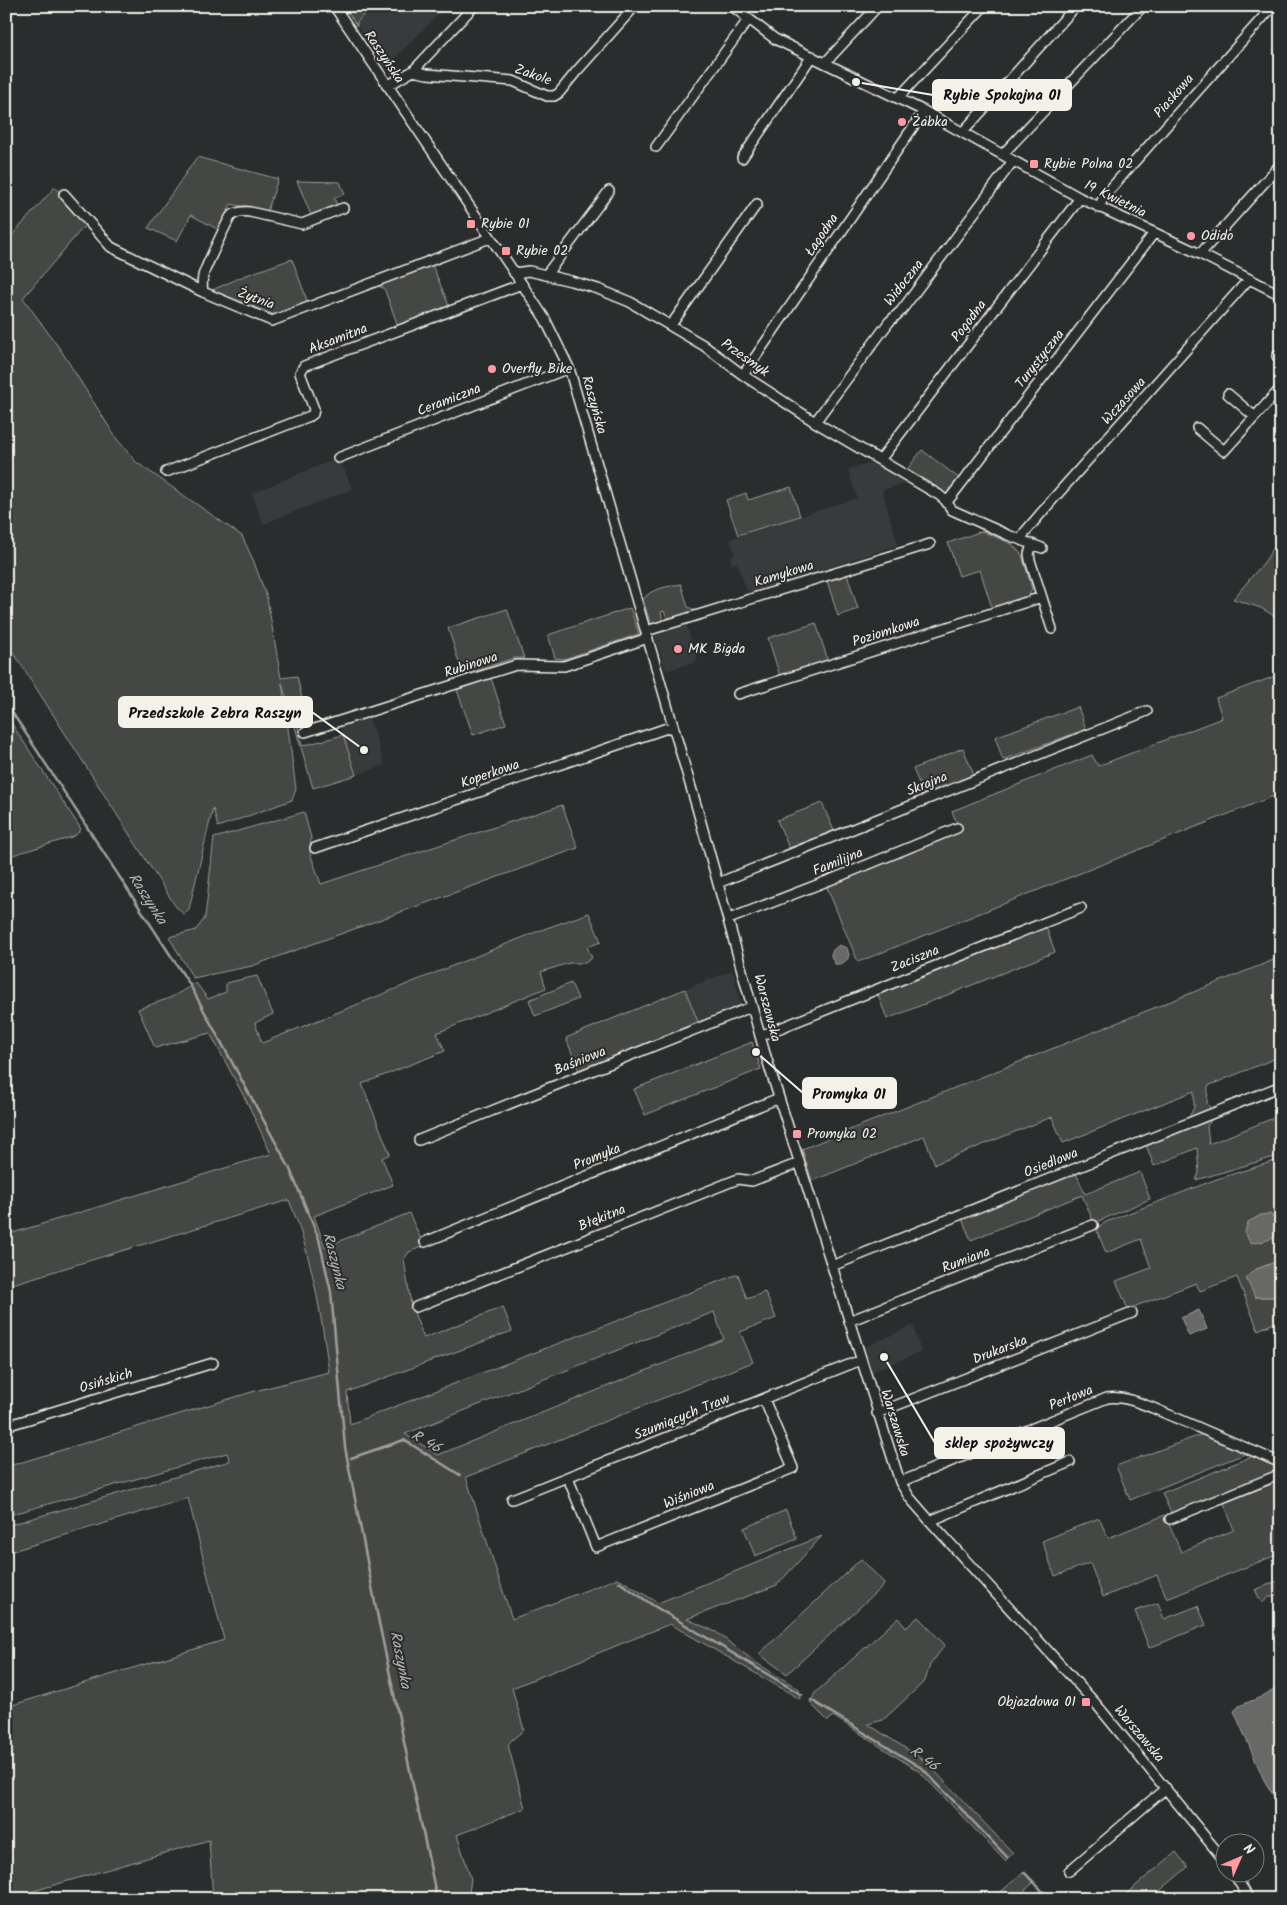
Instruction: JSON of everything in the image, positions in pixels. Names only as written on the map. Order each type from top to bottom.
[{"type":"street","name":"Raszyńska","points":[[334,6],[545,319],[569,368],[697,808]]},
{"type":"street","points":[[387,86],[413,71],[474,6]]},
{"type":"street","name":"Zakole","points":[[413,71],[427,74],[513,80],[548,96],[554,96],[559,93],[635,6]]},
{"type":"street","name":"19 Kwietnia","points":[[732,6],[748,20],[775,38],[924,111],[1099,208],[1200,254],[1248,280],[1281,295]]},
{"type":"street","points":[[825,63],[878,6]]},
{"type":"street","points":[[898,98],[984,6]]},
{"type":"street","points":[[963,132],[1076,6]]},
{"type":"street","points":[[1002,154],[1143,6]]},
{"type":"street","name":"Piaskowa","points":[[1099,208],[1104,196],[1273,6]]},
{"type":"street","points":[[656,147],[748,20]]},
{"type":"street","points":[[742,158],[812,56]]},
{"type":"street","name":"Łagodna","points":[[743,375],[924,111]]},
{"type":"street","name":"Widoczna","points":[[815,422],[1013,161]]},
{"type":"street","points":[[1200,254],[1281,164]]},
{"type":"street","points":[[546,275],[609,191]]},
{"type":"street","name":"Żytnia","points":[[64,194],[108,245],[203,292],[261,317],[275,321],[490,238]]},
{"type":"street","name":"Pogodna","points":[[880,460],[1080,198]]},
{"type":"street","points":[[671,326],[757,204]]},
{"type":"street","points":[[203,292],[204,271],[228,222],[235,214],[244,211],[302,224],[343,208]]},
{"type":"street","name":"Turystyczna","points":[[947,502],[1154,233]]},
{"type":"street","name":"Przesmyk","points":[[514,273],[529,271],[546,275],[598,289],[622,299],[703,345],[743,375],[815,422],[939,495],[952,510],[1042,548]]},
{"type":"street","name":"Wczasowa","points":[[1021,540],[1025,532],[1054,498],[1248,280]]},
{"type":"street","name":"Aksamitna","points":[[166,472],[313,414],[314,409],[300,373],[304,366],[522,284]]},
{"type":"street","name":"Ceramiczna","points":[[338,458],[569,368]]},
{"type":"street","points":[[1198,428],[1224,451],[1281,388]]},
{"type":"street","points":[[1228,394],[1255,417]]},
{"type":"street","name":"Kamykowa","points":[[647,634],[930,544]]},
{"type":"street","points":[[1032,544],[1029,554],[1030,560],[1052,629]]},
{"type":"street","name":"Poziomkowa","points":[[738,694],[1042,598]]},
{"type":"street","name":"Rubinowa","points":[[305,732],[516,665],[564,666],[647,634]]},
{"type":"street","name":"Skrajna","points":[[718,883],[1146,711]]},
{"type":"street","name":"Koperkowa","points":[[315,848],[673,726]]},
{"type":"street","name":"Warszawska","points":[[697,808],[729,919],[751,1007],[778,1098],[900,1482],[910,1498],[930,1521],[1097,1705],[1214,1848]]},
{"type":"street","name":"Familijna","points":[[729,919],[957,828]]},
{"type":"street","name":"Zaciszna","points":[[760,1036],[1081,908]]},
{"type":"street","name":"Baśniowa","points":[[418,1140],[751,1007]]},
{"type":"street","name":"Osiedlowa","points":[[832,1266],[1281,1086]]},
{"type":"street","name":"Promyka","points":[[425,1242],[778,1098]]},
{"type":"street","name":"Błękitna","points":[[416,1307],[738,1179],[752,1181],[799,1163]]},
{"type":"street","name":"Rumiana","points":[[849,1321],[1093,1225]]},
{"type":"street","name":"Drukarska","points":[[877,1413],[1132,1313]]},
{"type":"street","name":"Szumiących Traw","points":[[512,1499],[861,1360]]},
{"type":"street","name":"Osińskich","points":[[6,1426],[213,1363]]},
{"type":"street","name":"Perłowa","points":[[900,1482],[1113,1397],[1132,1400],[1281,1463]]},
{"type":"street","name":"Wiśniowa","points":[[568,1478],[596,1547],[793,1468],[764,1399]]},
{"type":"street","points":[[930,1521],[1070,1462]]},
{"type":"street","points":[[1170,1519],[1281,1474]]},
{"type":"street","points":[[1069,1871],[1166,1788]]},
{"type":"street","points":[[1240,1882],[1249,1899]]},
{"type":"shaded area","points":[[360,6],[372,6],[357,22],[357,26],[347,11],[354,12]]},
{"type":"shaded area","points":[[372,6],[444,6],[445,8],[385,68],[357,26],[357,22]]},
{"type":"shaded area","points":[[197,157],[278,179],[267,212],[231,204],[219,230],[191,215],[177,241],[148,228]]},
{"type":"shaded area","points":[[297,181],[340,182],[345,194],[334,198],[337,205],[311,215]]},
{"type":"shaded area","points":[[55,187],[86,224],[23,298],[62,352],[116,438],[136,462],[242,536],[267,598],[281,678],[297,676],[307,722],[311,725],[322,721],[323,724],[312,726],[303,719],[297,721],[302,746],[343,735],[356,775],[313,788],[282,683],[296,789],[292,800],[218,827],[213,808],[189,909],[184,914],[176,907],[6,641],[6,242]]},
{"type":"shaded area","points":[[292,259],[308,303],[275,315],[210,291],[244,276]]},
{"type":"shaded area","points":[[432,264],[449,306],[398,326],[384,288],[380,287],[380,283]]},
{"type":"shaded area","points":[[922,450],[960,479],[948,494],[945,495],[905,472]]},
{"type":"shaded area","points":[[333,460],[335,465],[342,463],[352,489],[263,524],[252,493]]},
{"type":"shaded area","points":[[869,463],[880,464],[907,481],[907,483],[882,490],[898,545],[753,593],[746,589],[737,563],[732,565],[730,557],[735,554],[730,539],[857,498],[848,469]]},
{"type":"shaded area","points":[[791,487],[800,516],[738,535],[726,500],[746,493],[748,500]]},
{"type":"shaded area","points":[[982,531],[1012,544],[1022,555],[1032,589],[1028,597],[992,608],[980,570],[959,576],[948,543]]},
{"type":"shaded area","points":[[1281,536],[1281,620],[1261,608],[1233,599],[1265,561]]},
{"type":"shaded area","points":[[847,574],[858,609],[838,616],[827,581]]},
{"type":"shaded area","points":[[681,584],[688,607],[696,611],[667,618],[664,611],[661,612],[663,621],[651,625],[643,600],[655,590]]},
{"type":"shaded area","points":[[630,608],[639,634],[564,659],[555,658],[548,635]]},
{"type":"shaded area","points":[[507,609],[524,658],[514,658],[463,675],[448,628]]},
{"type":"shaded area","points":[[816,623],[828,661],[780,676],[768,638]]},
{"type":"shaded area","points":[[686,624],[698,661],[666,671],[654,634]]},
{"type":"shaded area","points":[[1281,674],[1281,793],[858,962],[826,885],[960,831],[952,811],[1092,755],[1098,766],[1222,718],[1216,698]]},
{"type":"shaded area","points":[[491,678],[506,724],[473,735],[457,690]]},
{"type":"shaded area","points":[[1078,707],[1086,729],[1003,760],[995,737]]},
{"type":"shaded area","points":[[6,715],[81,829],[76,835],[69,838],[6,857]]},
{"type":"shaded area","points":[[369,718],[385,765],[356,775],[340,727]]},
{"type":"shaded area","points":[[963,748],[974,775],[924,795],[913,769]]},
{"type":"shaded area","points":[[822,803],[834,831],[789,848],[777,820]]},
{"type":"shaded area","points":[[562,805],[578,848],[252,966],[193,978],[169,937],[196,930],[205,918],[214,838],[304,812],[311,838],[310,853],[321,884]]},
{"type":"shaded area","points":[[589,913],[601,942],[587,947],[592,958],[585,963],[569,963],[541,972],[546,988],[437,1033],[445,1051],[362,1084],[390,1154],[382,1158],[393,1185],[314,1216],[325,1247],[409,1213],[424,1246],[409,1252],[404,1259],[411,1305],[424,1338],[503,1307],[512,1331],[347,1392],[350,1424],[738,1274],[747,1299],[765,1292],[776,1318],[740,1332],[753,1362],[466,1477],[512,1619],[618,1578],[658,1603],[822,1536],[777,1585],[687,1619],[716,1632],[758,1664],[799,1689],[800,1699],[670,1624],[512,1688],[524,1730],[508,1745],[525,1808],[457,1835],[471,1879],[468,1899],[213,1899],[209,1840],[6,1899],[6,1707],[224,1640],[188,1498],[6,1553],[6,1526],[230,1461],[227,1453],[6,1516],[6,1467],[255,1391],[329,1372],[310,1263],[289,1200],[6,1286],[6,1235],[271,1154],[249,1106],[210,1033],[155,1048],[138,1009],[170,998],[196,983],[208,999],[226,992],[226,983],[257,976],[273,1014],[255,1023],[262,1043],[541,930]],"holes":[[[714,1312],[724,1339],[438,1455],[405,1434]]]},
{"type":"shaded area","points":[[1046,927],[1055,952],[887,1019],[878,995]]},
{"type":"shaded area","points":[[839,945],[847,948],[849,955],[844,962],[835,964],[831,956],[832,951]]},
{"type":"shaded area","points":[[1281,957],[1281,1056],[1208,1086],[1207,1104],[1211,1108],[1189,1117],[1194,1108],[1194,1091],[1063,1143],[1052,1117],[935,1164],[924,1136],[812,1181],[802,1149]]},
{"type":"shaded area","points":[[733,970],[741,1005],[698,1022],[685,989]]},
{"type":"shaded area","points":[[571,983],[578,999],[535,1016],[529,1000]]},
{"type":"shaded area","points":[[685,989],[698,1022],[579,1071],[566,1038]]},
{"type":"shaded area","points":[[752,1042],[761,1069],[645,1115],[634,1089]]},
{"type":"shaded area","points":[[1281,1115],[1281,1155],[1196,1180],[1199,1173],[1197,1148],[1154,1166],[1146,1145],[1212,1119],[1207,1126],[1209,1144]]},
{"type":"shaded area","points":[[1281,1159],[1281,1260],[1254,1270],[1255,1297],[1281,1297],[1281,1320],[1258,1330],[1237,1277],[1200,1291],[1196,1283],[1128,1309],[1116,1281],[1151,1268],[1141,1239],[1106,1253],[1096,1228],[1106,1222],[1217,1179]]},
{"type":"shaded area","points":[[1140,1172],[1150,1199],[1094,1223],[1082,1195],[971,1240],[962,1219],[1076,1173],[1085,1194]]},
{"type":"shaded area","points":[[1270,1214],[1278,1220],[1280,1230],[1274,1237],[1250,1243],[1245,1232],[1248,1222],[1261,1215]]},
{"type":"shaded area","points":[[1281,1260],[1281,1297],[1255,1297],[1246,1278],[1254,1270]]},
{"type":"shaded area","points":[[1199,1310],[1207,1329],[1189,1336],[1181,1318]]},
{"type":"shaded area","points":[[913,1325],[921,1352],[872,1372],[865,1347]]},
{"type":"shaded area","points":[[1203,1434],[1247,1453],[1130,1500],[1116,1466]]},
{"type":"shaded area","points":[[1253,1456],[1281,1466],[1281,1471],[1171,1513],[1162,1493]]},
{"type":"shaded area","points":[[1281,1480],[1281,1553],[1167,1599],[1157,1575],[1103,1597],[1090,1563],[1055,1576],[1042,1541],[1099,1518],[1108,1538],[1165,1515],[1181,1552],[1234,1530],[1224,1503]]},
{"type":"shaded area","points":[[786,1510],[797,1539],[755,1556],[744,1528]]},
{"type":"shaded area","points":[[861,1559],[885,1584],[787,1674],[759,1654]]},
{"type":"shaded area","points":[[1280,1580],[1281,1594],[1269,1597],[1262,1603],[1255,1590]]},
{"type":"shaded area","points":[[1158,1603],[1164,1619],[1198,1606],[1206,1625],[1149,1648],[1135,1611]]},
{"type":"shaded area","points":[[918,1617],[945,1645],[930,1665],[925,1681],[883,1720],[868,1724],[925,1761],[1013,1853],[1005,1861],[920,1772],[833,1716],[828,1721],[810,1703],[815,1693],[898,1618],[906,1628]]},
{"type":"shaded area","points":[[1281,1685],[1281,1808],[1264,1780],[1234,1711],[1239,1706],[1261,1697]]},
{"type":"shaded area","points":[[1176,1852],[1188,1867],[1150,1899],[1120,1899]]},
{"type":"shaded area","points":[[1023,1872],[1033,1883],[1015,1899],[993,1899]]},
{"type":"waterway","name":"Raszynka","points":[[6,703],[190,985],[289,1167],[319,1239],[331,1292],[345,1447],[378,1618],[437,1899]]},
{"type":"waterway","name":"R 46","points":[[351,1458],[404,1440],[460,1475]]},
{"type":"waterway","name":"R 46","points":[[619,1582],[654,1606],[802,1695]]},
{"type":"waterway","name":"R 46","points":[[811,1700],[923,1769],[1007,1857]]},
{"type":"waterway","name":"R 46","points":[[1024,1872],[1050,1899]]},
{"type":"place","name":"Rybie Spokojna 01","points":[[856,82]]},
{"type":"place","name":"Żabka","points":[[902,122]]},
{"type":"place","name":"Rybie Polna 02","points":[[1034,164]]},
{"type":"place","name":"Rybie 01","points":[[471,224]]},
{"type":"place","name":"Odido","points":[[1191,236]]},
{"type":"place","name":"Rybie 02","points":[[506,251]]},
{"type":"place","name":"Overfly Bike","points":[[492,369]]},
{"type":"place","name":"MK Bigda","points":[[678,649]]},
{"type":"place","name":"Przedszkole Zebra Raszyn","points":[[364,750]]},
{"type":"place","name":"Promyka 01","points":[[756,1052]]},
{"type":"place","name":"Promyka 02","points":[[797,1134]]},
{"type":"place","name":"sklep spożywczy","points":[[884,1357]]},
{"type":"place","name":"Objazdowa 01","points":[[1086,1702]]}]
